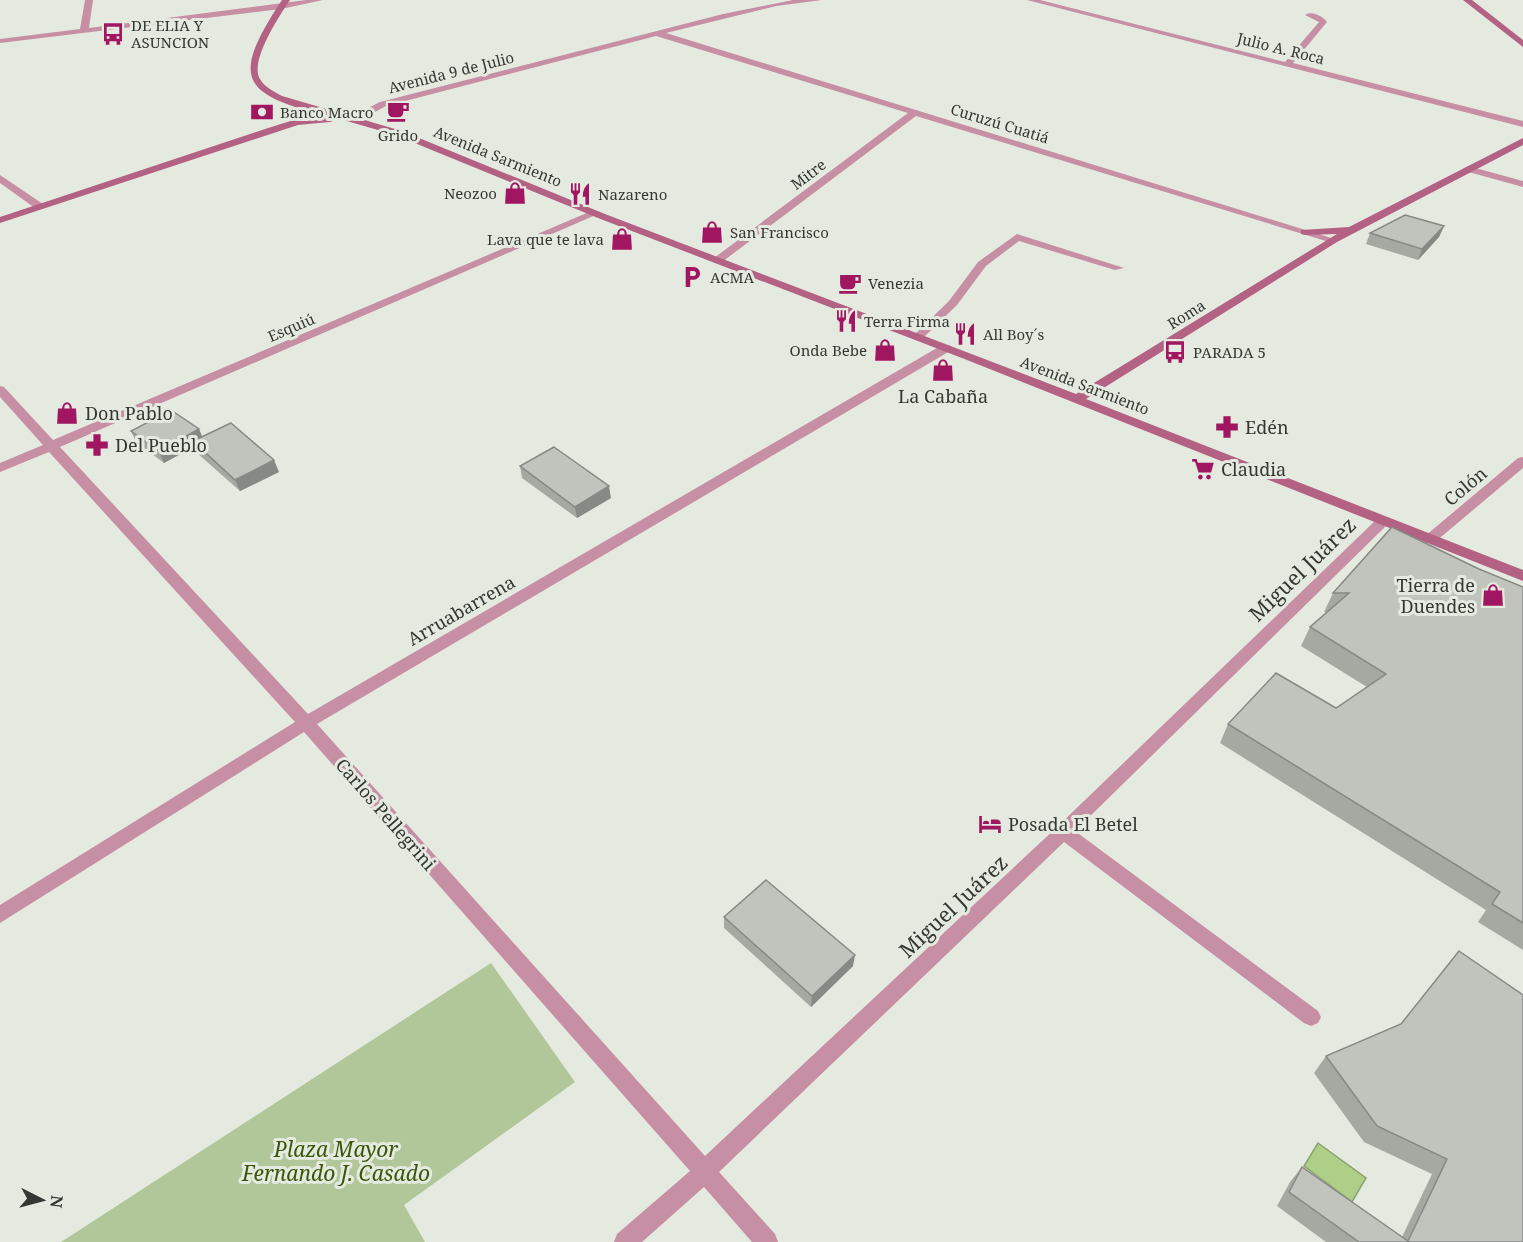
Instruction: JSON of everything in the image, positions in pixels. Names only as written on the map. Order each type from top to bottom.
[{"type":"main road","points":[[292,0],[283,4],[271,21],[254,63],[255,79],[288,102],[365,121]]},
{"type":"main road","points":[[1467,0],[1523,44]]},
{"type":"main road","points":[[271,130],[289,116],[288,102]]},
{"type":"main road","points":[[0,220],[271,130],[318,119],[365,121]]},
{"type":"main road","name":"Avenida Sarmiento","points":[[365,121],[593,214],[918,337],[1523,576]]},
{"type":"main road","name":"Roma","points":[[1077,399],[1333,240],[1523,141]]},
{"type":"main road","name":"Roma","points":[[1305,232],[1354,229]]},
{"type":"main road","points":[[1305,232],[1312,240],[1310,254]]},
{"type":"street","points":[[84,31],[89,0]]},
{"type":"street","points":[[0,41],[319,0]]},
{"type":"street","name":"Avenida 9 de Julio","points":[[365,121],[369,111],[383,104],[758,7],[818,0]]},
{"type":"street","name":"Julio A. Roca","points":[[1031,0],[1523,124]]},
{"type":"street","points":[[1287,65],[1323,22],[1321,18],[1309,15]]},
{"type":"street","name":"Curuzú Cuatiá","points":[[659,34],[1333,240]]},
{"type":"street","name":"Mitre","points":[[718,260],[915,112]]},
{"type":"street","points":[[1468,170],[1523,184]]},
{"type":"street","points":[[0,178],[39,207]]},
{"type":"street","name":"Esquiú","points":[[0,468],[593,214]]},
{"type":"street","points":[[918,337],[953,303],[982,264],[1017,237],[1119,268]]},
{"type":"street","name":"Arruabarrena","points":[[0,915],[306,723],[946,348]]},
{"type":"street","name":"Carlos Pellegrini","points":[[0,390],[306,723],[703,1173],[767,1242]]},
{"type":"street","name":"Colón","points":[[1430,539],[1523,461]]},
{"type":"street","name":"Miguel Juárez","points":[[625,1242],[703,1173],[1063,832],[1383,521]]},
{"type":"street","points":[[1063,832],[1311,1017]]},
{"type":"green space","name":"Plaza Mayor Fernando J. Casado","points":[[491,963],[575,1082],[404,1205],[425,1242],[61,1242]]},
{"type":"shaded area","points":[[1318,1143],[1366,1178],[1352,1202],[1304,1166]]},
{"type":"building","points":[[1405,215],[1444,226],[1422,249],[1370,233]]},
{"type":"building","points":[[171,410],[199,429],[159,451],[131,431]]},
{"type":"building","points":[[231,423],[274,460],[235,480],[193,441]]},
{"type":"building","points":[[554,447],[609,486],[575,507],[520,466]]},
{"type":"building","points":[[1392,527],[1479,569],[1523,587],[1523,923],[1492,904],[1500,892],[1228,724],[1276,673],[1336,708],[1386,674],[1310,627],[1349,593],[1333,593]]},
{"type":"building","points":[[766,880],[855,955],[812,996],[724,917]]},
{"type":"building","points":[[1459,951],[1523,995],[1523,1242],[1359,1242],[1289,1192],[1302,1167],[1408,1241],[1447,1159],[1377,1126],[1326,1056],[1401,1024]]},
{"type":"place","name":"DE ELIA Y ASUNCION","points":[[113,34]]},
{"type":"place","name":"Grido","points":[[398,111]]},
{"type":"place","name":"Banco Macro","points":[[262,112]]},
{"type":"place","name":"Neozoo","points":[[515,193]]},
{"type":"place","name":"Nazareno","points":[[580,194]]},
{"type":"place","name":"San Francisco","points":[[712,232]]},
{"type":"place","name":"Lava que te lava","points":[[622,239]]},
{"type":"place","name":"ACMA","points":[[692,277]]},
{"type":"place","name":"Venezia","points":[[850,283]]},
{"type":"place","name":"Terra Firma","points":[[846,321]]},
{"type":"place","name":"All Boy´s","points":[[965,334]]},
{"type":"place","name":"Onda Bebe","points":[[885,350]]},
{"type":"place","name":"PARADA 5","points":[[1175,352]]},
{"type":"place","name":"La Cabaña","points":[[943,370]]},
{"type":"place","name":"Don Pablo","points":[[67,413]]},
{"type":"place","name":"Edén","points":[[1227,427]]},
{"type":"place","name":"Del Pueblo","points":[[97,445]]},
{"type":"place","name":"Claudia","points":[[1203,469]]},
{"type":"place","name":"Tierra de Duendes","points":[[1493,595]]},
{"type":"place","name":"Posada El Betel","points":[[990,824]]}]
